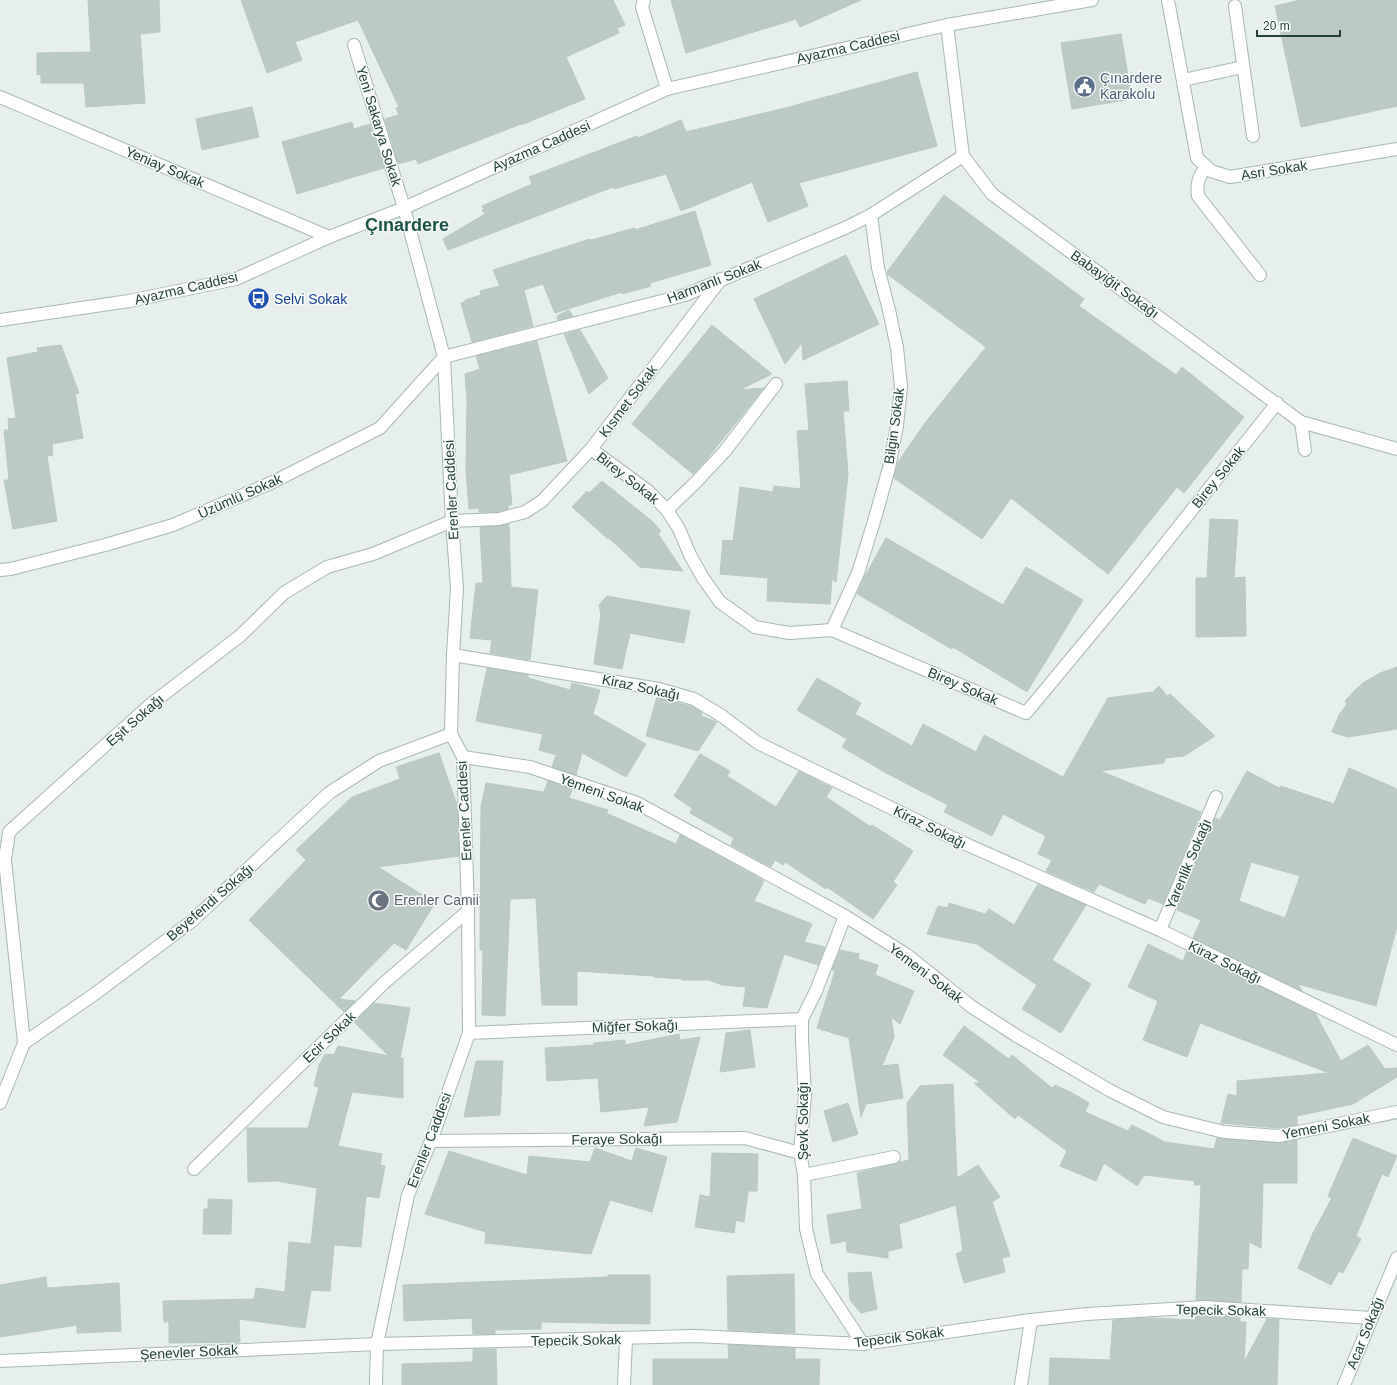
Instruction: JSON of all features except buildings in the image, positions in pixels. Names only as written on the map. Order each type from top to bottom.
[{"type":"street","points":[[644,0],[642,7],[667,89]]},
{"type":"street","name":"Ayazma Caddesi","points":[[0,320],[129,301],[236,279],[330,237],[404,208],[667,89],[947,25],[1092,0]]},
{"type":"street","name":"Asri Sokak","points":[[1168,0],[1197,158],[1211,171],[1230,177],[1397,149]]},
{"type":"street","points":[[1235,6],[1253,136]]},
{"type":"street","points":[[947,25],[963,156]]},
{"type":"street","name":"Yeni Sakarya Sokak","points":[[354,45],[404,208]]},
{"type":"street","points":[[1183,80],[1243,67]]},
{"type":"street","name":"Yeniay Sokak","points":[[0,98],[330,237]]},
{"type":"street","name":"Harmanlı Sokak","points":[[444,357],[685,295],[838,231],[871,215],[963,156]]},
{"type":"street","name":"Babayiğit Sokağı","points":[[963,156],[992,194],[1302,422],[1397,450]]},
{"type":"street","points":[[1206,166],[1200,175],[1197,184],[1198,196],[1260,275]]},
{"type":"street","name":"Erenler Caddesi","points":[[376,1385],[377,1344],[408,1195],[431,1141],[469,1033],[468,911],[463,757],[451,734],[453,655],[457,588],[452,521],[444,357],[404,208]]},
{"type":"street","name":"Bilgin Sokak","points":[[832,630],[858,573],[889,468],[897,426],[900,386],[897,348],[878,268],[871,215]]},
{"type":"street","name":"Kısmet Sokak","points":[[452,521],[499,519],[525,512],[542,501],[591,449],[721,279]]},
{"type":"street","name":"Üzümlü Sokak","points":[[0,570],[11,569],[105,545],[174,525],[273,482],[380,428],[444,357]]},
{"type":"street","points":[[667,510],[696,482],[725,450],[776,384]]},
{"type":"street","name":"Birey Sokak","points":[[591,449],[648,491],[667,510],[679,529],[690,555],[703,578],[720,602],[755,626],[789,633],[832,630],[1026,713],[1133,584],[1277,403]]},
{"type":"street","points":[[1302,422],[1305,450]]},
{"type":"street","name":"Eşit Sokağı","points":[[24,1043],[2,859],[9,832],[151,704],[240,636],[284,593],[327,567],[373,554],[452,521]]},
{"type":"street","name":"Kiraz Sokağı","points":[[453,655],[659,689],[694,699],[722,716],[758,743],[961,842],[1160,930],[1397,1044]]},
{"type":"street","name":"Beyefendi Sokağı","points":[[24,1043],[96,993],[192,921],[329,793],[379,761],[451,734]]},
{"type":"street","name":"Yemeni Sokak","points":[[463,757],[530,767],[636,803],[845,916],[907,955],[972,1007],[1017,1036],[1109,1090],[1163,1117],[1224,1132],[1279,1136],[1397,1112]]},
{"type":"street","name":"Yarenlik Sokağı","points":[[1160,930],[1216,797]]},
{"type":"street","name":"Ecir Sokak","points":[[194,1169],[384,983],[468,911]]},
{"type":"street","name":"Şevk Sokağı","points":[[845,916],[816,991],[802,1019],[805,1096],[800,1153],[804,1175],[806,1229],[817,1274],[863,1344]]},
{"type":"street","name":"Miğfer Sokağı","points":[[469,1033],[802,1019]]},
{"type":"street","points":[[0,1103],[24,1043]]},
{"type":"street","name":"Feraye Sokağı","points":[[431,1141],[745,1138],[800,1153]]},
{"type":"street","points":[[804,1175],[894,1157]]},
{"type":"street","name":"Acar Sokağı","points":[[1344,1385],[1397,1258]]},
{"type":"street","name":"Tepecik Sokak","points":[[377,1344],[695,1336],[863,1344],[1030,1320],[1087,1314],[1205,1307],[1371,1318]]},
{"type":"street","points":[[1021,1385],[1030,1320]]},
{"type":"street","points":[[624,1385],[626,1338]]},
{"type":"street","name":"Şenevler Sokak","points":[[0,1361],[377,1344]]},
{"type":"place","name":"Çınardere Karakolu","points":[[1084,86]]},
{"type":"place","name":"Selvi Sokak","points":[[259,299]]},
{"type":"place","name":"Erenler Camii","points":[[378,900]]},
{"type":"district","name":"Çınardere","points":[[407,225]]}]
